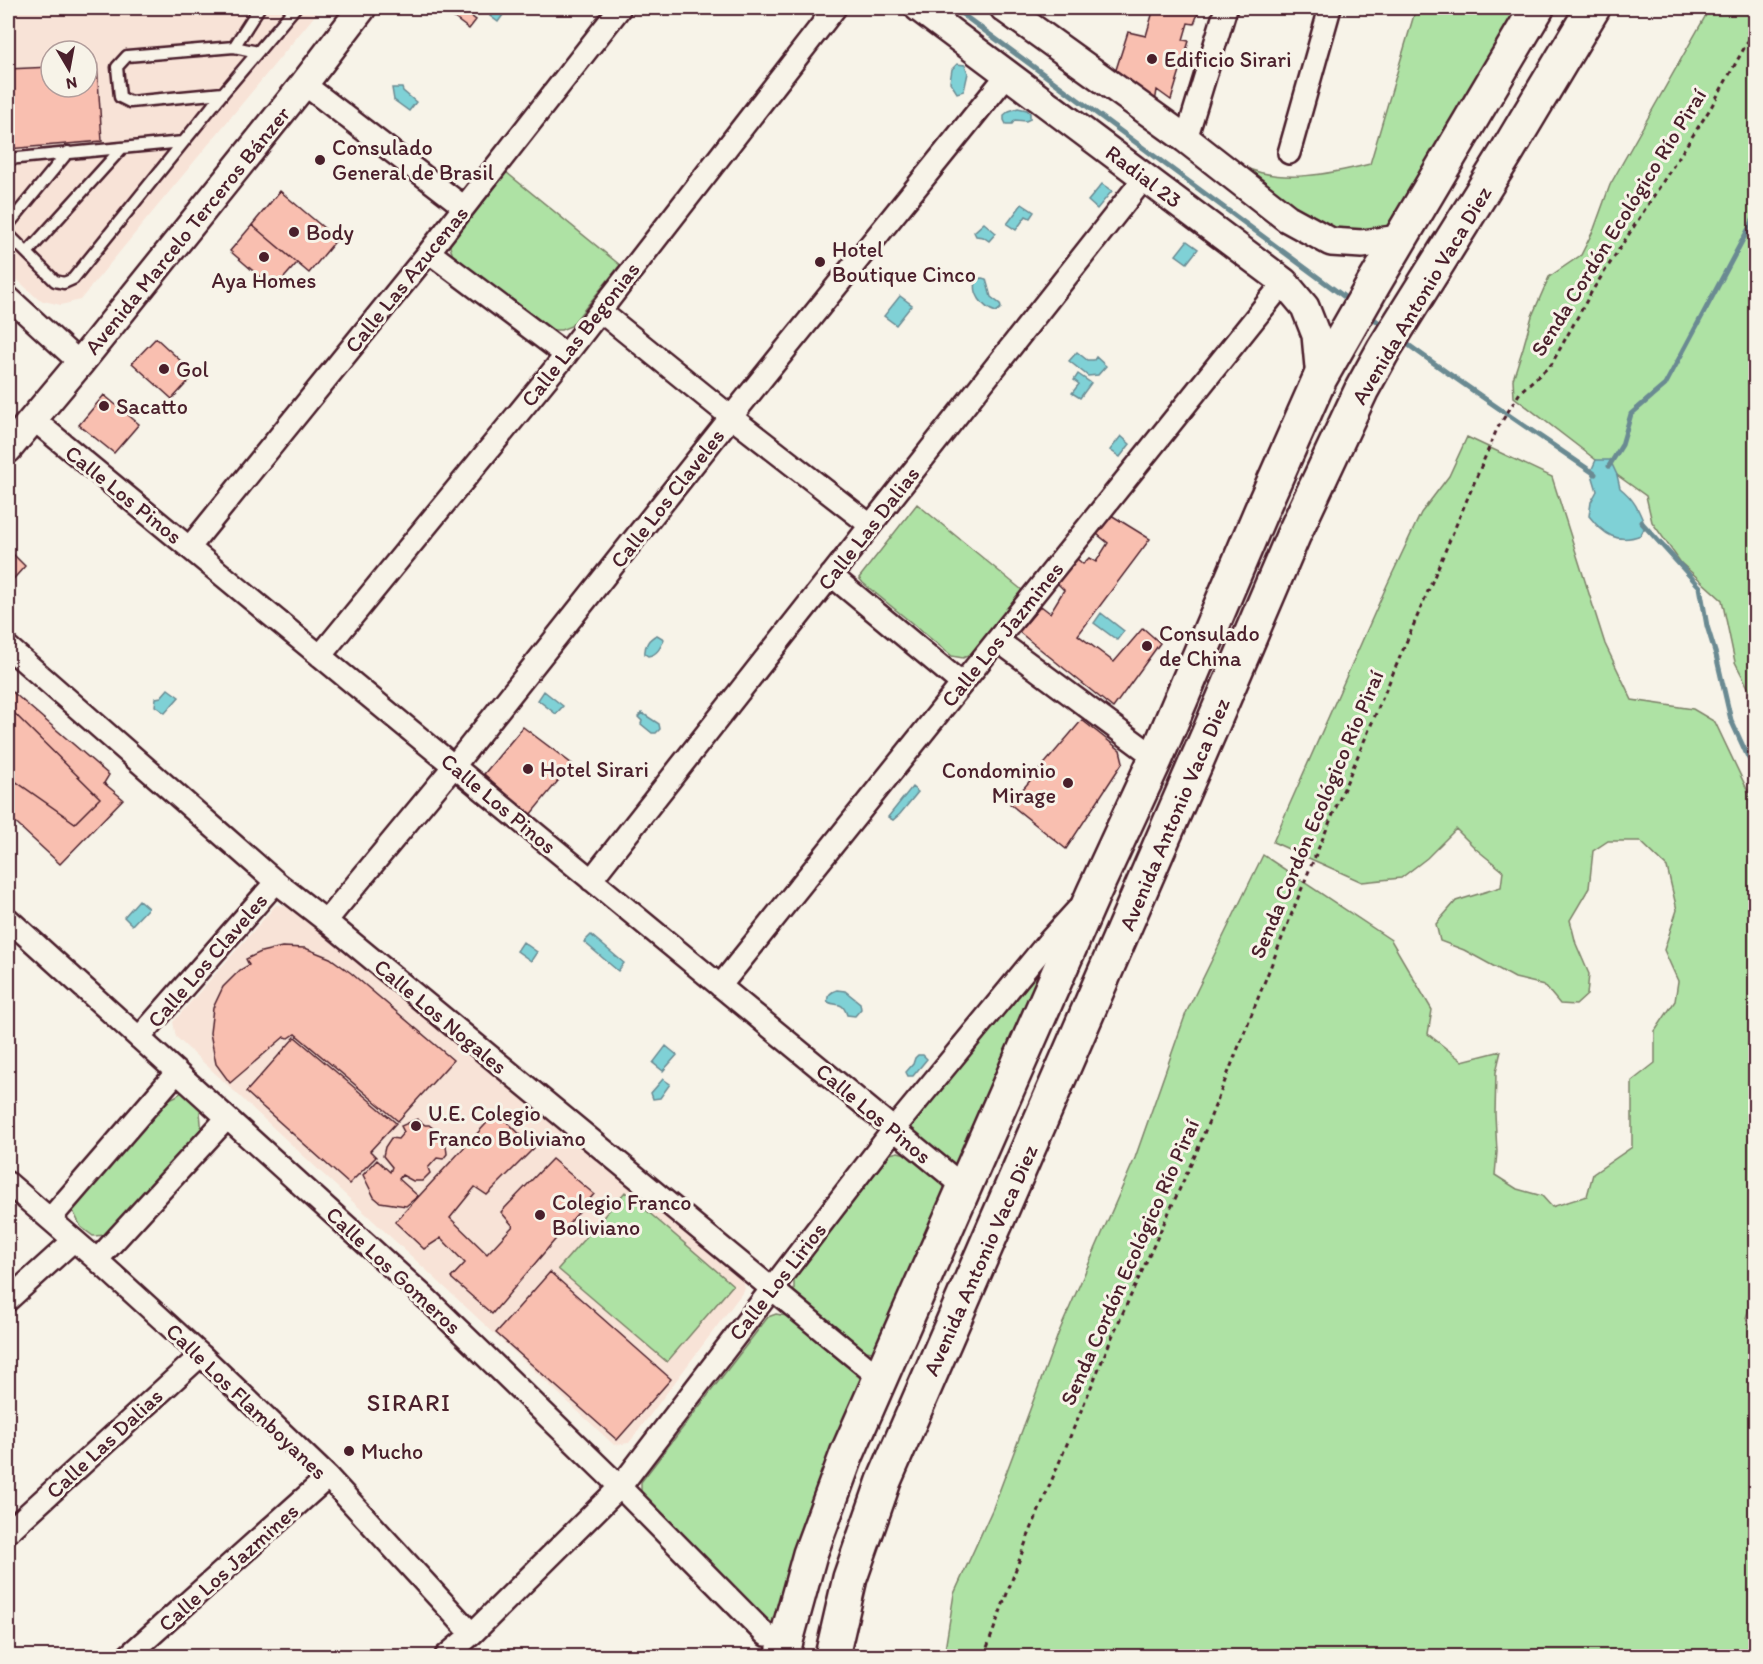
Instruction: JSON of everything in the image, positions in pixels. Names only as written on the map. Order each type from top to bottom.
[{"type":"highway","name":"Avenida Antonio Vaca Diez","points":[[775,1646],[784,1648],[810,1554],[847,1454],[1094,892],[1156,758],[1320,378],[1372,285],[1536,8]]},
{"type":"highway","points":[[1505,155],[1516,115],[1563,34],[1562,23],[1557,15],[1550,10],[1536,8]]},
{"type":"highway","name":"Avenida Antonio Vaca Diez","points":[[832,1656],[850,1578],[884,1481],[1293,536],[1362,389],[1384,349],[1593,8]]},
{"type":"highway","points":[[1204,645],[1188,711],[1189,719],[1193,723],[1211,728]]},
{"type":"street","name":"Avenida Marcelo Terceros Bánzer","points":[[8,449],[304,84],[362,8]]},
{"type":"street","name":"Calle Las Azucenas","points":[[189,548],[429,252],[620,8]]},
{"type":"street","name":"Calle Las Begonias","points":[[320,656],[566,355],[835,8]]},
{"type":"street","name":"Radial 23","points":[[919,8],[1284,282],[1305,307],[1316,335],[1320,378]]},
{"type":"street","points":[[1186,139],[1226,8]]},
{"type":"street","points":[[1289,153],[1330,8]]},
{"type":"street","points":[[1015,11],[1287,218],[1331,242],[1362,244],[1400,239]]},
{"type":"street","name":"Calle Los Claveles","points":[[326,921],[454,766],[1007,75]]},
{"type":"street","points":[[304,84],[464,207]]},
{"type":"street","name":"Calle Las Dalias","points":[[591,880],[1145,177]]},
{"type":"street","points":[[429,252],[566,355]]},
{"type":"street","name":"Calle Los Jazmines","points":[[720,986],[1284,282]]},
{"type":"street","points":[[8,297],[80,363]]},
{"type":"street","points":[[600,310],[731,417],[870,525]]},
{"type":"street","name":"Calle Los Pinos","points":[[33,419],[964,1187]]},
{"type":"street","points":[[831,575],[962,684]]},
{"type":"street","points":[[997,640],[1156,758]]},
{"type":"street","name":"Calle Los Nogales","points":[[8,647],[276,882],[880,1378]]},
{"type":"street","name":"Calle Los Claveles","points":[[139,1038],[276,882]]},
{"type":"street","name":"Calle Los Lirios","points":[[446,1656],[472,1634],[620,1487],[894,1130],[1048,942],[1094,892]]},
{"type":"street","name":"Calle Los Gomeros","points":[[8,921],[429,1300],[620,1487],[775,1646]]},
{"type":"street","points":[[50,1220],[177,1072]]},
{"type":"street","points":[[97,1260],[227,1118]]},
{"type":"street","name":"Calle Los Flamboyanes","points":[[8,1183],[201,1355],[328,1477],[472,1634]]},
{"type":"street","points":[[8,1300],[74,1240]]},
{"type":"street","name":"Calle Las Dalias","points":[[8,1532],[201,1355]]},
{"type":"street","name":"Calle Los Jazmines","points":[[128,1656],[328,1477]]},
{"type":"lane","points":[[234,47],[259,8]]},
{"type":"lane","points":[[8,234],[55,280],[64,284],[73,279],[223,93],[295,8]]},
{"type":"lane","points":[[223,93],[130,102],[120,97],[117,68],[127,56],[234,47],[258,52]]},
{"type":"lane","points":[[8,159],[183,142]]},
{"type":"lane","points":[[27,253],[122,148]]},
{"type":"lane","points":[[8,225],[68,152]]},
{"type":"path","name":"Senda Cordón Ecológico Río Piraí","points":[[984,1656],[1027,1539],[1115,1330],[1197,1151],[1308,873],[1497,429],[1521,392],[1551,365],[1592,291],[1710,109],[1755,27]]},
{"type":"shaded area","points":[[8,8],[321,8],[80,300],[61,305],[39,300],[8,271]]},
{"type":"shaded area","name":"U.E. Colegio Franco Boliviano","points":[[276,905],[295,907],[743,1279],[745,1289],[629,1443],[614,1445],[176,1037],[173,1022]]},
{"type":"green space","points":[[1416,8],[1524,8],[1395,224],[1373,231],[1352,231],[1332,227],[1313,220],[1294,209],[1241,172],[1244,167],[1274,175],[1306,176],[1370,164]]},
{"type":"green space","points":[[1710,8],[1755,8],[1755,701],[1735,662],[1722,600],[1681,563],[1652,522],[1646,496],[1514,397],[1513,379],[1532,316],[1549,277],[1581,255],[1594,229],[1610,185]]},
{"type":"green space","points":[[501,168],[620,265],[571,326],[561,330],[552,330],[453,256],[450,247],[451,237]]},
{"type":"green space","points":[[1467,437],[1552,477],[1605,644],[1632,700],[1693,709],[1715,722],[1755,806],[1756,1287],[1746,1318],[1756,1339],[1755,1656],[944,1656],[954,1594],[993,1508],[1059,1332],[1135,1158],[1186,1013],[1263,855],[1391,940],[1432,1010],[1428,1034],[1462,1061],[1501,1051],[1496,1072],[1495,1175],[1517,1189],[1542,1196],[1552,1207],[1587,1196],[1593,1174],[1632,1147],[1632,1081],[1655,1063],[1655,1031],[1675,1001],[1678,981],[1664,950],[1677,910],[1667,867],[1640,841],[1608,841],[1593,851],[1589,888],[1570,920],[1576,944],[1589,974],[1587,995],[1576,1005],[1560,1004],[1544,985],[1515,978],[1464,950],[1440,941],[1436,924],[1456,901],[1501,887],[1503,871],[1456,829],[1427,858],[1401,878],[1362,882],[1273,842],[1421,513],[1449,476]]},
{"type":"green space","points":[[917,504],[1022,590],[973,653],[963,658],[952,656],[859,578]]},
{"type":"green space","points":[[1056,941],[961,1166],[954,1168],[912,1136],[912,1122]]},
{"type":"green space","points":[[186,1089],[203,1104],[200,1112],[202,1134],[107,1235],[93,1236],[81,1227],[72,1209],[165,1101]]},
{"type":"green space","points":[[898,1152],[906,1154],[943,1184],[945,1190],[879,1350],[872,1352],[866,1351],[794,1291],[794,1279],[890,1154]]},
{"type":"green space","points":[[625,1192],[733,1285],[667,1362],[558,1269]]},
{"type":"green space","points":[[776,1314],[787,1316],[865,1382],[776,1631],[641,1494],[641,1482],[768,1317]]},
{"type":"water","points":[[496,8],[508,8],[498,22],[490,16]]},
{"type":"water","points":[[957,64],[965,65],[968,73],[964,91],[957,93],[950,82],[952,69]]},
{"type":"water","points":[[392,88],[402,88],[416,102],[409,111],[394,100]]},
{"type":"water","points":[[1018,108],[1027,110],[1030,113],[1030,119],[1015,120],[1012,124],[1006,124],[1004,115]]},
{"type":"water","points":[[1102,184],[1112,191],[1097,209],[1088,201]]},
{"type":"water","points":[[1022,204],[1034,212],[1030,218],[1026,216],[1016,230],[1007,224]]},
{"type":"water","points":[[984,223],[996,233],[989,241],[976,236],[974,232]]},
{"type":"water","points":[[1187,241],[1198,249],[1187,263],[1176,255]]},
{"type":"water","points":[[977,279],[986,279],[991,297],[1000,304],[1001,308],[996,312],[983,303],[977,295]]},
{"type":"water","points":[[900,296],[912,305],[896,325],[884,316]]},
{"type":"water","points":[[1077,352],[1087,360],[1094,360],[1096,357],[1106,366],[1098,375],[1088,376],[1069,361]]},
{"type":"water","points":[[1078,374],[1091,383],[1080,398],[1072,393],[1079,384],[1074,380]]},
{"type":"water","points":[[1121,436],[1130,444],[1120,457],[1110,450]]},
{"type":"water","points":[[1596,460],[1610,460],[1620,488],[1632,501],[1643,520],[1645,526],[1641,535],[1632,538],[1612,536],[1600,528],[1589,516],[1591,502],[1597,491],[1591,471]]},
{"type":"water","points":[[1101,613],[1124,631],[1117,640],[1094,623]]},
{"type":"water","points":[[657,635],[664,639],[663,642],[656,652],[648,656],[645,654],[646,645]]},
{"type":"water","points":[[168,689],[179,697],[165,713],[155,706],[156,698],[161,697]]},
{"type":"water","points":[[544,691],[563,706],[556,714],[538,700]]},
{"type":"water","points":[[642,713],[659,724],[660,729],[656,733],[652,733],[641,724],[642,721],[638,717]]},
{"type":"water","points":[[912,787],[918,792],[893,820],[888,817]]},
{"type":"water","points":[[139,900],[148,908],[132,925],[124,917]]},
{"type":"water","points":[[591,935],[624,963],[618,971],[584,942]]},
{"type":"water","points":[[523,942],[537,952],[531,961],[517,951]]},
{"type":"water","points":[[837,990],[845,991],[860,1003],[861,1009],[855,1016],[847,1015],[841,1006],[828,1002],[830,994]]},
{"type":"water","points":[[666,1046],[677,1055],[663,1071],[653,1063]]},
{"type":"water","points":[[918,1055],[923,1055],[927,1059],[913,1076],[908,1076],[906,1072]]},
{"type":"water","points":[[663,1079],[670,1084],[660,1098],[653,1099],[651,1093]]},
{"type":"building","points":[[441,8],[460,8],[476,20],[469,29]]},
{"type":"building","name":"Edificio Sirari","points":[[1154,8],[1200,8],[1194,24],[1188,23],[1183,40],[1189,41],[1171,100],[1157,90],[1155,103],[1114,76],[1128,32],[1146,36]]},
{"type":"building","points":[[39,68],[39,99],[99,99],[99,95],[102,141],[8,149],[8,69]]},
{"type":"building","name":"Body","points":[[280,191],[337,239],[309,273],[252,225]]},
{"type":"building","name":"Aya Homes","points":[[252,225],[297,263],[274,289],[230,251]]},
{"type":"building","name":"Gol","points":[[156,338],[195,374],[172,399],[132,363]]},
{"type":"building","points":[[104,395],[139,424],[114,453],[79,425]]},
{"type":"building","points":[[1111,515],[1150,539],[1078,635],[1114,662],[1143,628],[1160,643],[1113,708],[1019,632],[1041,606],[1050,613],[1064,590],[1057,583],[1076,558],[1083,564],[1089,558],[1096,562],[1108,543],[1097,534]]},
{"type":"building","points":[[8,549],[25,566],[8,585]]},
{"type":"building","points":[[8,688],[109,775],[104,783],[123,799],[60,864],[8,816]]},
{"type":"building","points":[[8,707],[100,798],[75,823],[8,776]]},
{"type":"building","name":"Condominio Mirage","points":[[1082,720],[1120,750],[1123,762],[1066,849],[1010,804]]},
{"type":"building","name":"Hotel Sirari","points":[[523,727],[572,764],[530,815],[484,774]]},
{"type":"building","points":[[282,947],[305,948],[330,958],[351,973],[453,1060],[398,1121],[295,1034],[289,1038],[284,1037],[230,1083],[216,1064],[210,1033],[213,1008],[223,987],[240,970],[249,965],[246,959],[261,952]]},
{"type":"building","points":[[295,1037],[396,1123],[370,1151],[376,1157],[349,1184],[246,1092]]},
{"type":"building","name":"Colegio Franco Boliviano","points":[[497,1112],[534,1148],[487,1195],[475,1187],[450,1218],[487,1254],[513,1226],[501,1212],[552,1159],[594,1194],[492,1314],[451,1278],[465,1263],[441,1238],[424,1249],[395,1222]]},
{"type":"building","points":[[417,1119],[440,1134],[440,1139],[446,1145],[447,1154],[443,1159],[437,1158],[428,1168],[430,1173],[422,1181],[413,1181],[402,1175],[399,1179],[418,1196],[406,1206],[380,1202],[374,1197],[363,1175],[377,1160],[390,1172],[392,1167],[383,1156],[385,1147],[391,1138],[398,1139],[404,1132],[401,1126]]},
{"type":"building","points":[[550,1272],[671,1379],[617,1440],[496,1333]]},
{"type":"waterway","points":[[954,8],[1350,301]]},
{"type":"waterway","points":[[1609,466],[1622,445],[1631,414],[1665,385],[1756,215]]},
{"type":"waterway","points":[[1367,314],[1384,326]]},
{"type":"waterway","points":[[1403,341],[1595,474]]},
{"type":"waterway","points":[[1641,522],[1700,587],[1707,626],[1731,720],[1756,770]]},
{"type":"place","name":"Edificio Sirari","points":[[1152,59]]},
{"type":"place","name":"Consulado General de Brasil","points":[[320,160]]},
{"type":"place","name":"Body","points":[[294,232]]},
{"type":"place","name":"Aya Homes","points":[[264,257]]},
{"type":"place","name":"Hotel Boutique Cinco","points":[[820,262]]},
{"type":"place","name":"Gol","points":[[164,369]]},
{"type":"place","name":"Sacatto","points":[[104,406]]},
{"type":"place","name":"Consulado de China","points":[[1147,646]]},
{"type":"place","name":"Hotel Sirari","points":[[528,769]]},
{"type":"place","name":"Condominio Mirage","points":[[1068,783]]},
{"type":"place","name":"U.E. Colegio Franco Boliviano","points":[[416,1126]]},
{"type":"place","name":"Colegio Franco Boliviano","points":[[540,1215]]},
{"type":"place","name":"Mucho","points":[[349,1451]]},
{"type":"district","name":"SIRARI","points":[[409,1403]]}]
